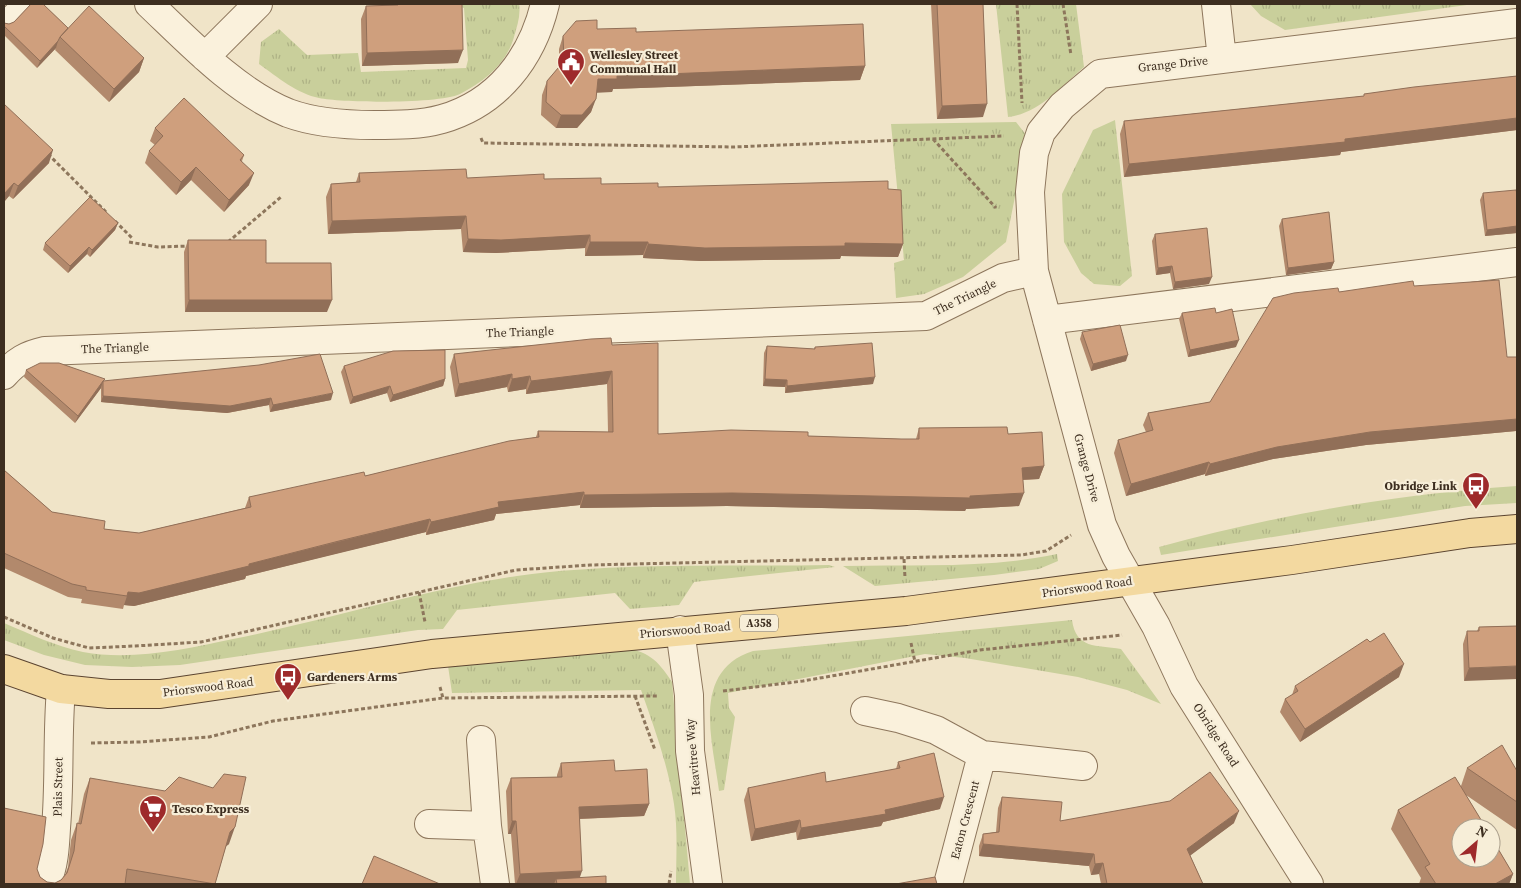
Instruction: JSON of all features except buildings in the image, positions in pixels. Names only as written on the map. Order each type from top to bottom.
[{"type":"main road","name":"Priorswood Road","points":[[4,669],[61,689],[109,694],[160,694],[432,654],[906,611],[1292,560],[1470,533],[1517,529]]},
{"type":"street","points":[[149,4],[205,57],[260,99],[288,113],[313,120],[351,125],[402,125],[442,119],[494,93],[514,74],[540,23],[545,4]]},
{"type":"street","points":[[205,57],[258,4]]},
{"type":"street","points":[[1216,4],[1222,59]]},
{"type":"street","name":"Grange Drive","points":[[1132,581],[1116,556],[1102,525],[1047,320],[1034,260],[1030,192],[1034,153],[1033,127],[1062,106],[1100,74],[1517,23]]},
{"type":"street","name":"The Triangle","points":[[4,375],[16,362],[29,355],[45,351],[926,316],[1003,278],[1034,260]]},
{"type":"street","points":[[1047,320],[1517,262]]},
{"type":"street","name":"Obridge Road","points":[[1132,581],[1156,626],[1184,686],[1310,884]]},
{"type":"street","name":"Heavitree Way","points":[[680,630],[688,696],[690,751],[708,884]]},
{"type":"street","name":"Plais Street","points":[[46,884],[53,867],[60,789],[58,744],[61,689]]},
{"type":"street","points":[[865,711],[898,718],[936,730],[982,755],[1082,766]]},
{"type":"street","points":[[482,740],[487,826],[495,884]]},
{"type":"street","name":"Eaton Crescent","points":[[948,884],[982,755]]},
{"type":"street","points":[[429,824],[487,826]]},
{"type":"lane","points":[[4,21],[21,4]]},
{"type":"path","points":[[467,108],[483,143],[733,147],[1010,136],[1033,127],[1020,90],[1017,4]]},
{"type":"path","points":[[1063,4],[1067,41],[1080,90]]},
{"type":"path","points":[[932,139],[1034,260]]},
{"type":"path","points":[[44,150],[132,238]]},
{"type":"path","points":[[225,244],[281,196]]},
{"type":"path","points":[[128,242],[158,247],[196,245]]},
{"type":"path","points":[[4,617],[53,638],[89,648],[201,642],[516,570],[590,565],[1021,555],[1046,551],[1066,537],[1102,525]]},
{"type":"path","points":[[58,744],[139,742],[209,737],[273,721],[443,698],[688,696],[803,681],[980,650],[1111,637],[1156,626]]},
{"type":"green space","points":[[452,4],[519,4],[518,21],[514,37],[506,55],[486,78],[460,94],[432,100],[391,102],[331,100],[303,93],[259,64],[261,42],[279,29],[307,55],[358,53],[361,72],[466,68],[468,60],[464,8]]},
{"type":"green space","points":[[996,4],[1076,4],[1084,67],[1039,105],[1019,115],[1008,117]]},
{"type":"green space","points":[[1250,4],[1474,4],[1285,30],[1261,16]]},
{"type":"green space","points":[[1115,120],[1132,276],[1120,286],[1094,284],[1081,273],[1064,242],[1062,194],[1093,130]]},
{"type":"green space","points":[[1016,122],[1027,136],[1006,242],[963,277],[924,294],[896,298],[894,263],[904,260],[891,124]]},
{"type":"green space","points":[[1517,486],[1517,503],[1465,506],[1161,555],[1159,547],[1247,525],[1382,500]]},
{"type":"green space","points":[[1057,554],[1058,561],[1039,569],[875,586],[843,566],[977,564],[1031,559]]},
{"type":"green space","points":[[829,565],[835,567],[694,582],[679,605],[630,609],[615,593],[457,610],[443,629],[418,630],[180,665],[132,667],[85,665],[44,655],[4,640],[4,623],[53,643],[83,652],[120,655],[159,653],[269,631],[445,589],[517,576],[633,567]]},
{"type":"green space","points":[[1072,620],[1074,629],[1083,641],[1096,646],[1121,649],[1161,704],[1127,690],[1078,677],[965,658],[925,654],[728,693],[729,708],[735,717],[724,790],[719,791],[711,730],[710,710],[713,691],[720,674],[733,661],[753,651]]},
{"type":"green space","points":[[620,647],[638,651],[651,657],[672,682],[690,884],[676,884],[674,804],[660,746],[641,690],[452,693],[448,666]]},
{"type":"place","name":"Wellesley Street Communal Hall","points":[[571,86]]},
{"type":"place","name":"Obridge Link","points":[[1476,510]]},
{"type":"place","name":"Gardeners Arms","points":[[288,701]]},
{"type":"place","name":"Tesco Express","points":[[153,833]]}]
